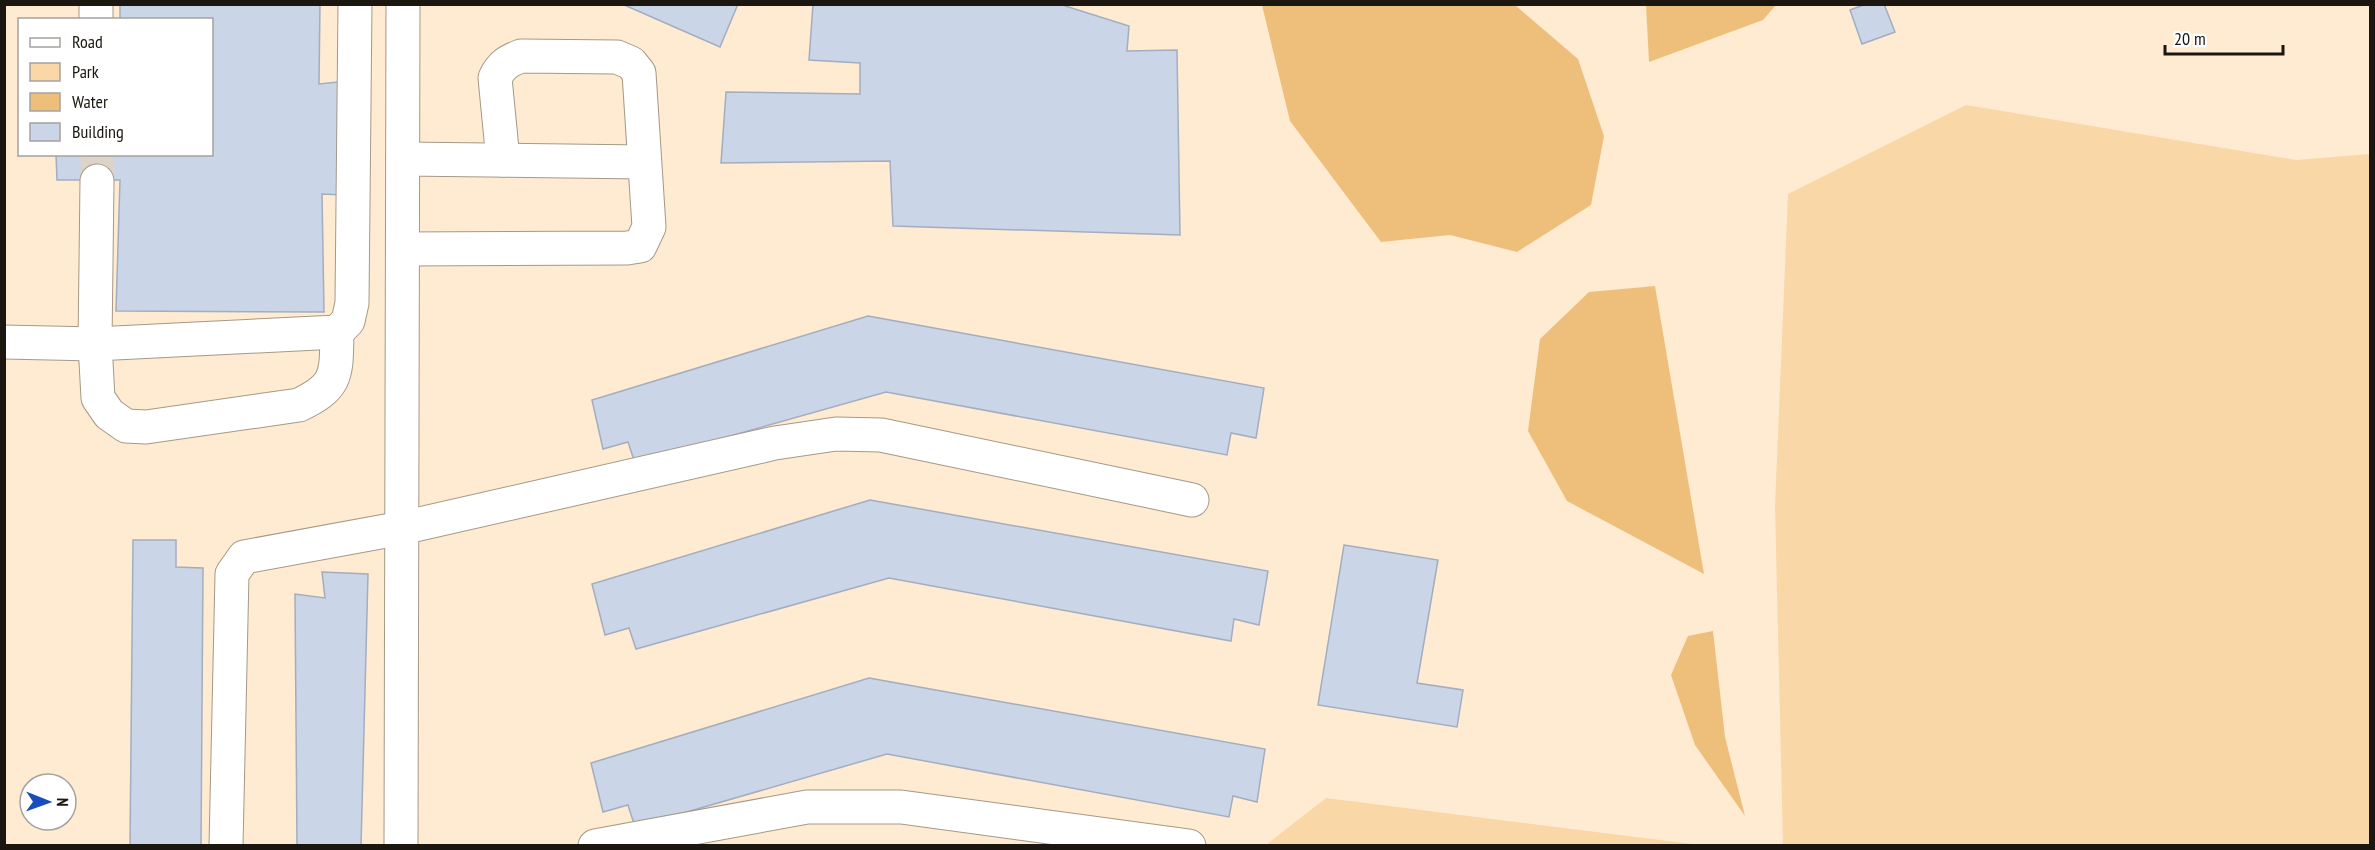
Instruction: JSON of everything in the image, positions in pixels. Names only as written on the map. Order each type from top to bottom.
[{"type":"lane","points":[[4,342],[95,344],[336,332],[348,321],[352,303],[355,4]]},
{"type":"lane","points":[[401,846],[403,4]]},
{"type":"lane","points":[[402,249],[627,248],[640,246],[649,227],[639,73],[631,63],[617,57],[521,56],[500,68],[495,78],[503,160]]},
{"type":"lane","points":[[403,159],[644,162]]},
{"type":"lane","points":[[97,180],[95,344],[98,398],[109,414],[126,426],[146,427],[299,405],[321,394],[332,381],[336,332]]},
{"type":"lane","points":[[226,846],[232,574],[244,557],[402,528],[775,443],[836,434],[881,435],[1192,500]]},
{"type":"lane","points":[[595,846],[807,807],[901,807],[1189,846]]},
{"type":"shaded area","points":[[5,5],[2370,5],[2370,845],[5,845]]},
{"type":"green space","points":[[1966,105],[2296,160],[2370,154],[2370,845],[1783,845],[1775,506],[1788,194]]},
{"type":"green space","points":[[1326,798],[1700,845],[1266,845]]},
{"type":"water","points":[[1646,4],[1776,5],[1763,20],[1649,62]]},
{"type":"water","points":[[1262,5],[1515,5],[1578,59],[1604,136],[1591,205],[1517,252],[1450,235],[1381,242],[1290,121]]},
{"type":"water","points":[[1655,286],[1704,574],[1567,501],[1528,431],[1540,339],[1589,292]]},
{"type":"water","points":[[1713,631],[1725,737],[1745,816],[1695,745],[1671,675],[1688,636]]},
{"type":"building","points":[[120,4],[320,4],[319,84],[347,81],[344,195],[322,194],[324,312],[116,311],[120,180],[57,180],[56,156],[213,156],[213,18],[120,18]]},
{"type":"building","points":[[622,4],[738,4],[720,47]]},
{"type":"building","points":[[813,4],[1059,4],[1129,26],[1127,51],[1177,50],[1180,235],[893,226],[890,161],[721,163],[726,92],[860,94],[860,63],[809,60]]},
{"type":"building","points":[[1866,4],[1884,4],[1895,32],[1862,44],[1850,10]]},
{"type":"building","points":[[868,316],[1264,388],[1256,438],[1231,433],[1227,455],[886,392],[635,463],[628,442],[603,449],[592,400]]},
{"type":"building","points":[[870,500],[1268,571],[1259,625],[1234,619],[1231,641],[889,578],[636,649],[629,628],[605,635],[592,584]]},
{"type":"building","points":[[133,540],[176,540],[176,567],[203,568],[201,846],[130,846]]},
{"type":"building","points":[[1344,545],[1438,560],[1417,683],[1463,690],[1457,727],[1318,705]]},
{"type":"building","points":[[322,572],[368,574],[361,846],[297,846],[295,594],[325,598]]},
{"type":"building","points":[[869,678],[1265,749],[1257,802],[1233,796],[1229,817],[887,754],[635,827],[628,805],[603,812],[591,763]]},
{"type":"tunnel","points":[[97,156],[97,181]]}]
